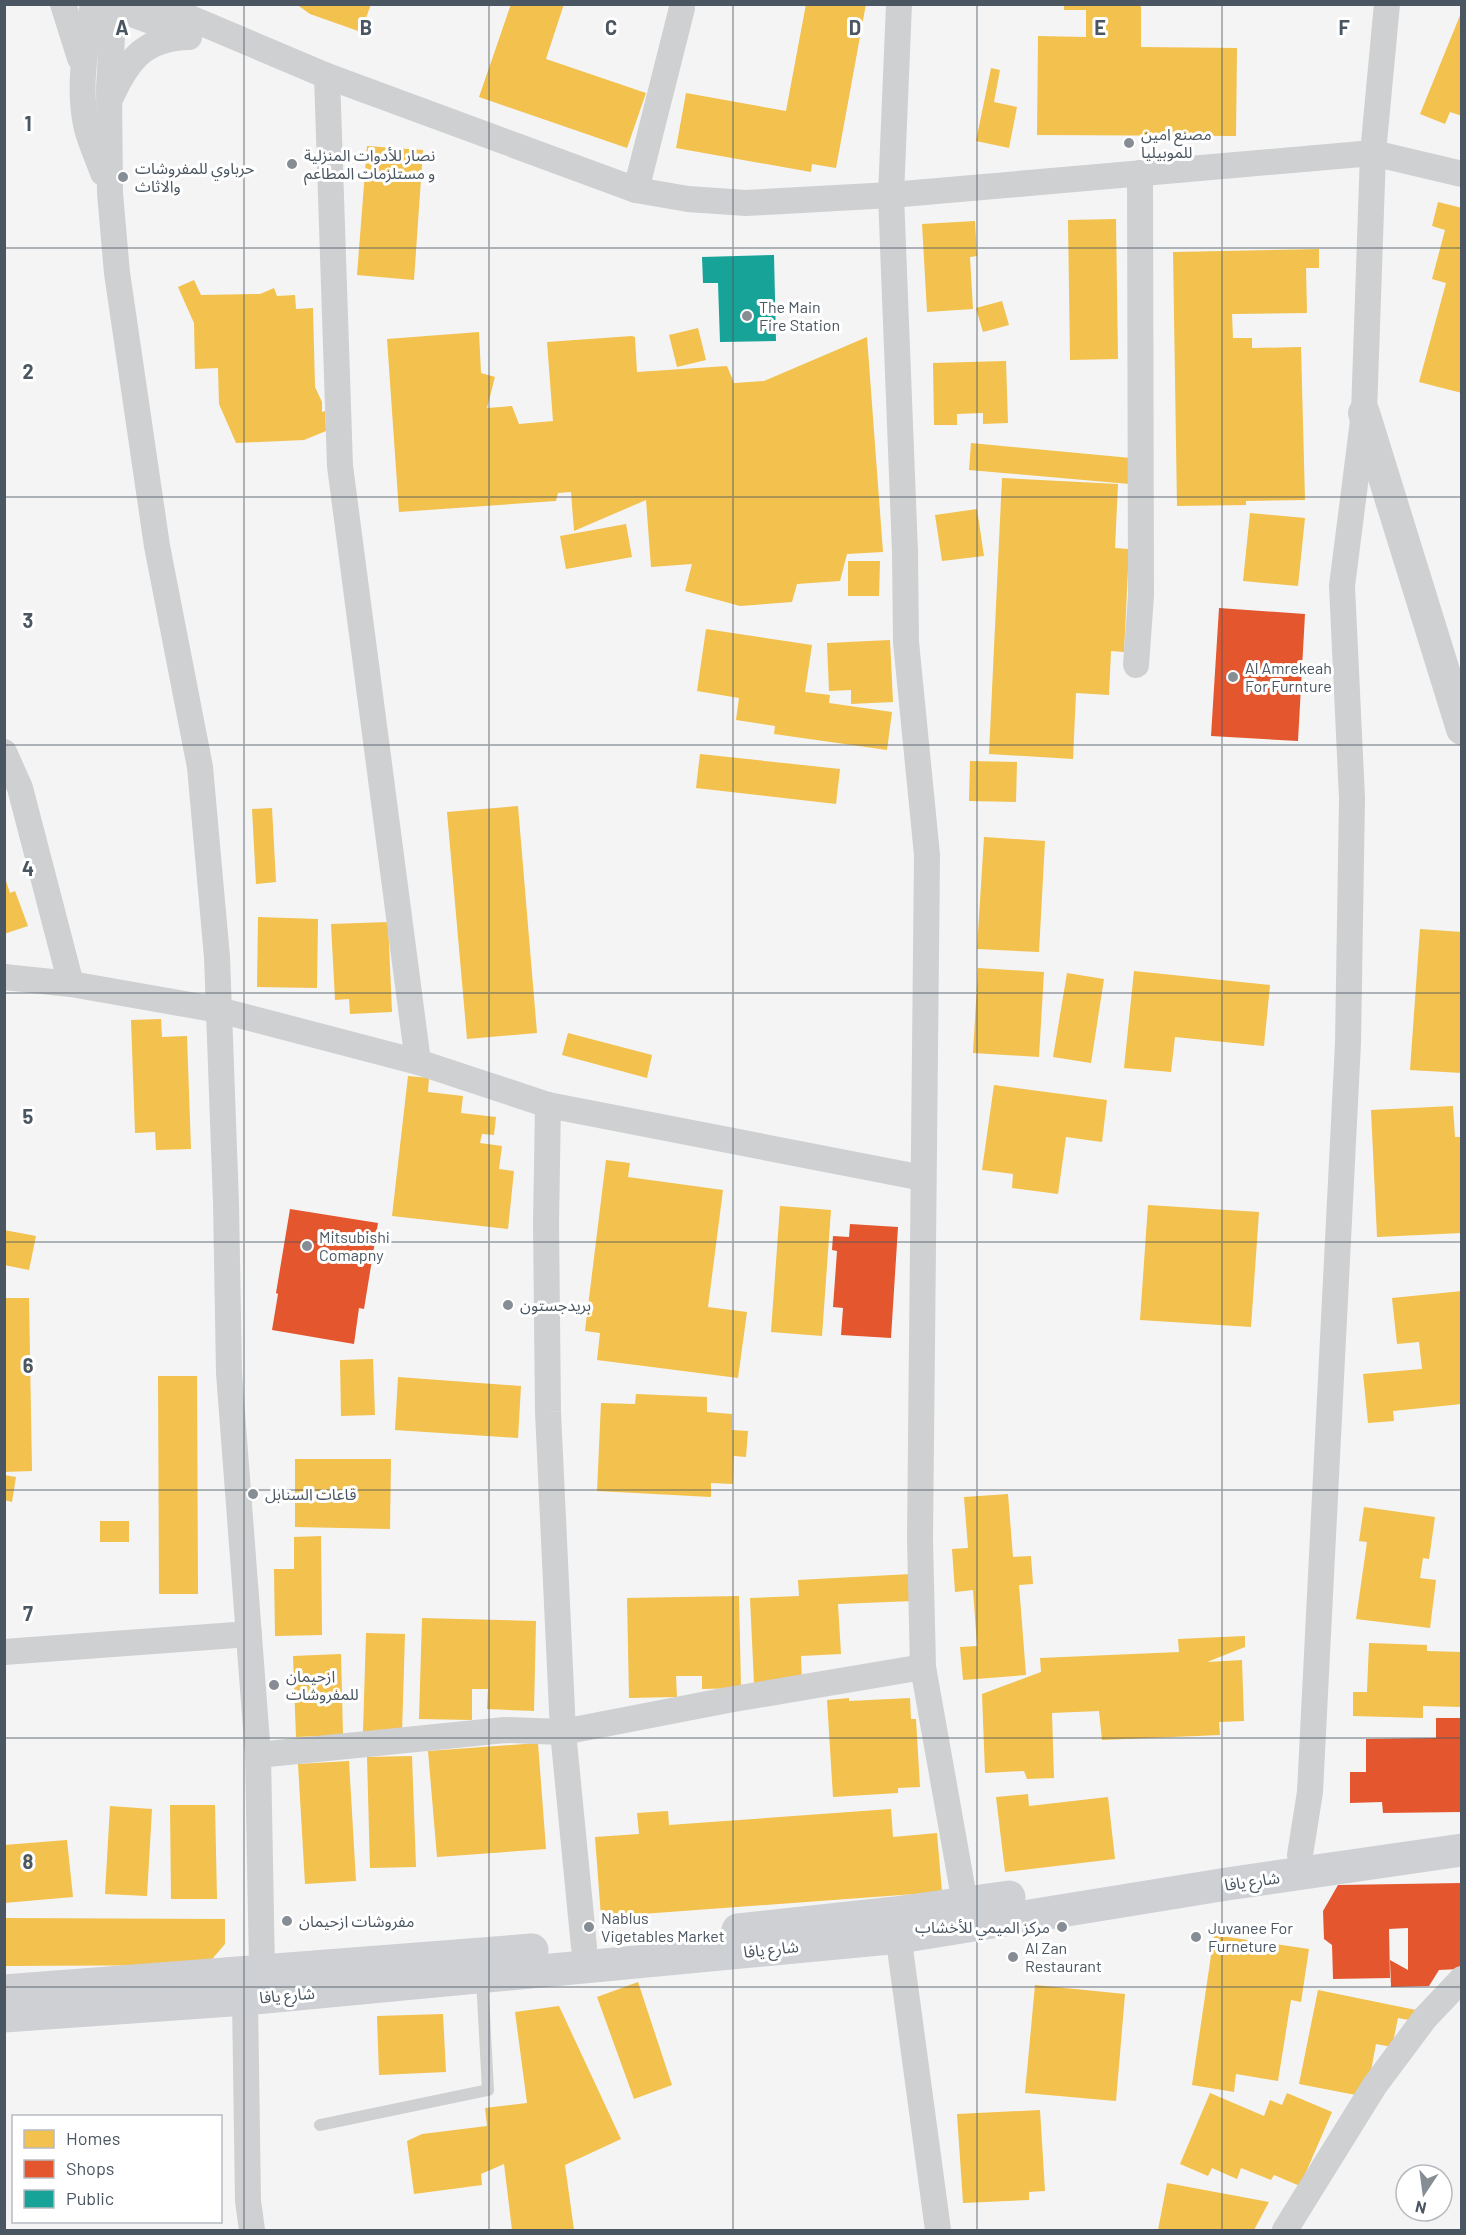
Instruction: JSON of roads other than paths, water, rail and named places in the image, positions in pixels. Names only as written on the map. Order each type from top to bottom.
[{"type":"main road","name":"شارع يافا","points":[[4,1991],[262,1970],[897,1925],[965,1903],[1461,1830]]},
{"type":"main road","name":"شارع يافا","points":[[4,2016],[245,1999],[482,1977],[1227,1884],[1461,1850]]},
{"type":"street","points":[[63,4],[78,48],[84,75]]},
{"type":"street","points":[[898,4],[891,195],[905,552],[906,642],[927,855],[920,1539],[924,1666],[965,1903]]},
{"type":"street","points":[[1300,1855],[1310,1792],[1348,1043],[1352,798],[1342,586],[1364,413],[1373,153],[1386,4]]},
{"type":"street","points":[[110,5],[84,58],[83,96],[87,129],[110,193]]},
{"type":"street","points":[[110,5],[221,47],[327,76]]},
{"type":"street","points":[[110,5],[112,37],[109,101],[110,193],[117,273],[157,546],[200,767],[217,957],[226,1203],[229,1373],[258,1755],[262,1970],[245,1999],[249,2201],[252,2230]]},
{"type":"street","points":[[165,6],[327,76],[636,190],[688,200],[746,203],[891,195],[1373,153],[1461,174]]},
{"type":"street","points":[[636,190],[682,8]]},
{"type":"street","points":[[109,101],[128,65],[145,49],[162,40],[194,37]]},
{"type":"street","points":[[327,76],[340,466],[418,1062]]},
{"type":"street","points":[[1136,665],[1141,595],[1140,173]]},
{"type":"street","points":[[1364,413],[1461,729]]},
{"type":"street","points":[[4,752],[20,788],[71,984]]},
{"type":"street","points":[[4,977],[71,984],[219,1010],[418,1062],[548,1105],[923,1178]]},
{"type":"street","points":[[548,1105],[546,1223],[548,1412],[563,1732],[584,1947]]},
{"type":"street","points":[[4,1652],[249,1634]]},
{"type":"street","points":[[258,1755],[505,1730],[563,1732],[728,1700],[924,1666]]},
{"type":"street","points":[[897,1925],[938,2230]]},
{"type":"street","points":[[1285,2230],[1375,2085],[1425,2018],[1461,1979]]},
{"type":"lane","points":[[320,2125],[488,2090],[482,1977]]},
{"type":"place","name":"مصنع امين للموبيليا","points":[[1129,143]]},
{"type":"place","name":"نصار للأدوات المنزلية و مستلزمات المطاعم","points":[[292,164]]},
{"type":"place","name":"حرباوي للمفروشات والاثاث","points":[[123,177]]},
{"type":"place","name":"The Main Fire Station","points":[[747,316]]},
{"type":"place","name":"Al Amrekeah For Furnture","points":[[1233,677]]},
{"type":"place","name":"Mitsubishi Comapny","points":[[307,1246]]},
{"type":"place","name":"بريدجستون","points":[[508,1305]]},
{"type":"place","name":"قاعات السنابل","points":[[253,1494]]},
{"type":"place","name":"ازحيمان للمفروشات","points":[[274,1685]]},
{"type":"place","name":"مفروشات ازحيمان","points":[[287,1921]]},
{"type":"place","name":"Nablus Vigetables Market","points":[[589,1927]]},
{"type":"place","name":"مركز الميمي للأخشاب","points":[[1062,1927]]},
{"type":"place","name":"Juvanee For Furneture","points":[[1196,1937]]},
{"type":"place","name":"Al Zan Restaurant","points":[[1013,1957]]}]
